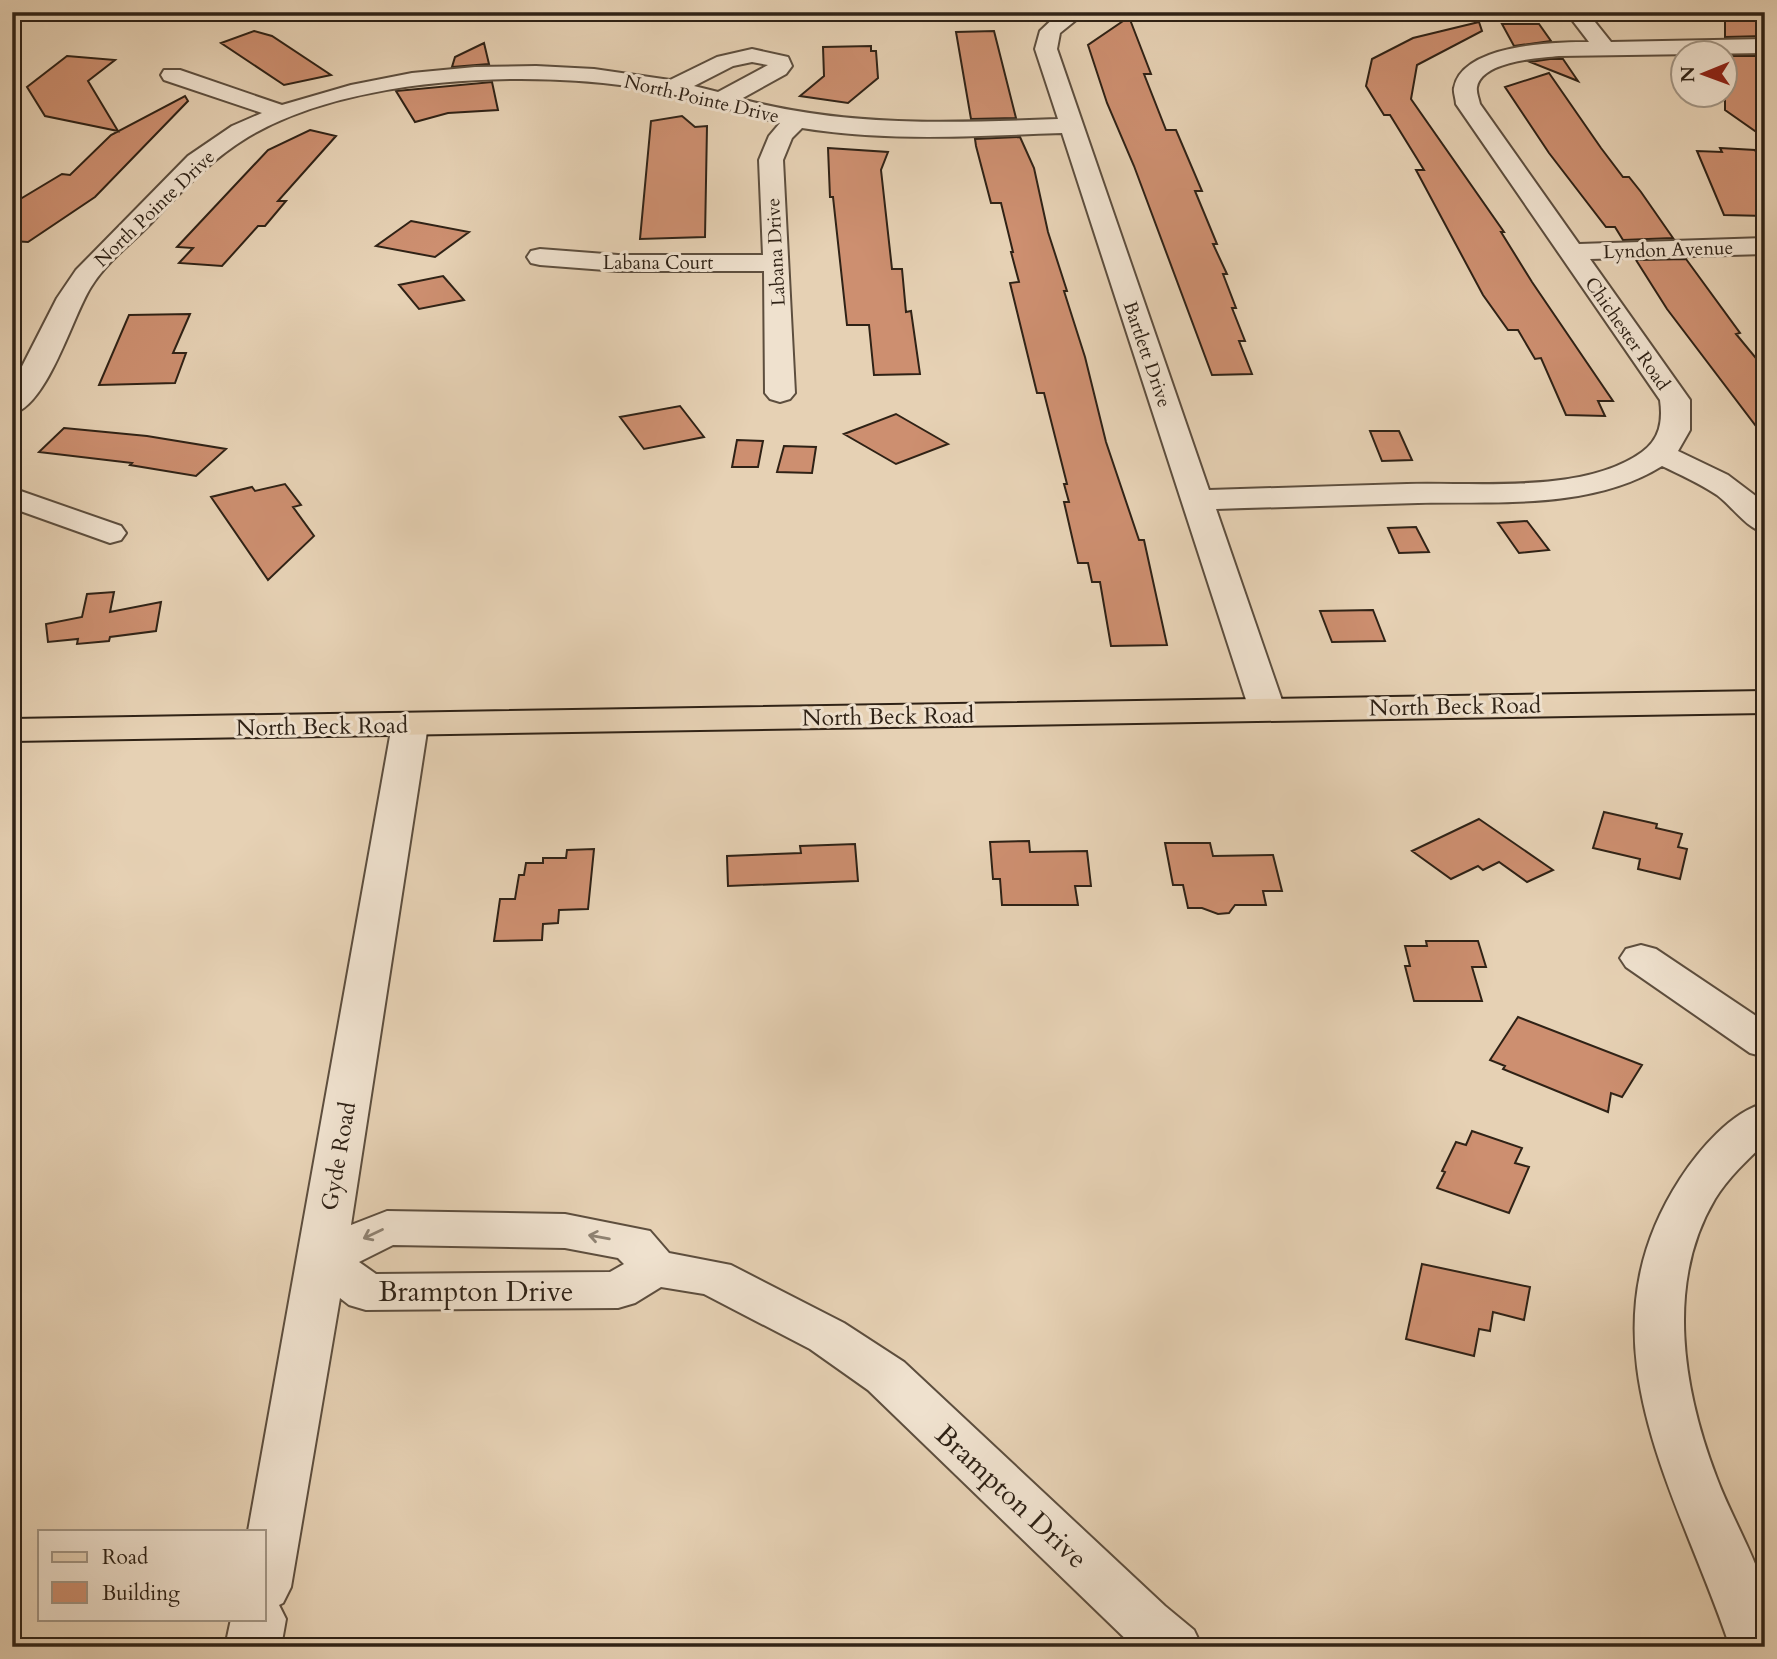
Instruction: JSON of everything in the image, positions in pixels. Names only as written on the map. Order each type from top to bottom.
[{"type":"main road","name":"North Beck Road","points":[[12,730],[1765,702]]},
{"type":"street","name":"Bartlett Drive","points":[[1076,12],[1054,27],[1045,43],[1267,709]]},
{"type":"street","points":[[1576,12],[1605,48]]},
{"type":"street","name":"Chichester Road","points":[[1197,500],[1553,488],[1619,475],[1659,454],[1677,428],[1675,400],[1468,104],[1464,93],[1465,85],[1480,68],[1511,56],[1559,49],[1765,46]]},
{"type":"street","points":[[673,88],[733,58],[759,56],[780,62],[778,69],[721,100]]},
{"type":"street","points":[[172,75],[283,113]]},
{"type":"street","name":"North Pointe Drive","points":[[12,405],[34,375],[71,297],[91,269],[195,163],[230,138],[283,113],[376,88],[477,75],[579,75],[634,80],[673,88],[796,120],[893,130],[1071,126]]},
{"type":"street","name":"Labana Drive","points":[[779,393],[777,263],[771,160],[781,136],[796,120]]},
{"type":"street","name":"Lyndon Avenue","points":[[1571,251],[1765,246]]},
{"type":"street","name":"Labana Court","points":[[540,257],[594,262],[777,263]]},
{"type":"street","points":[[1659,454],[1712,477],[1744,500],[1765,523]]},
{"type":"street","points":[[12,497],[110,533]]},
{"type":"street","name":"Gyde Road","points":[[266,1575],[410,725]]},
{"type":"street","points":[[1641,958],[1765,1043]]},
{"type":"street","points":[[1758,1647],[1672,1423],[1662,1368],[1660,1305],[1671,1247],[1693,1196],[1726,1152],[1765,1118]]},
{"type":"street","points":[[321,1259],[387,1228],[565,1231],[633,1243],[655,1268]]},
{"type":"street","name":"Brampton Drive","points":[[321,1259],[366,1293],[618,1290],[655,1268],[714,1278],[827,1336],[886,1376],[1145,1623],[1174,1647]]},
{"type":"street","points":[[253,1647],[258,1620]]},
{"type":"building","points":[[1129,17],[1151,74],[1144,74],[1166,130],[1176,130],[1202,191],[1195,191],[1217,244],[1213,244],[1227,274],[1223,274],[1245,341],[1239,341],[1252,374],[1212,375],[1134,166],[1107,103],[1088,45]]},
{"type":"building","points":[[1765,18],[1765,36],[1725,37],[1725,19]]},
{"type":"building","points":[[1479,22],[1482,31],[1417,65],[1411,99],[1504,232],[1501,232],[1532,282],[1613,401],[1598,401],[1605,416],[1566,415],[1541,358],[1535,359],[1518,330],[1508,330],[1483,295],[1416,170],[1424,170],[1390,115],[1384,115],[1366,86],[1372,59],[1413,38]]},
{"type":"building","points":[[1502,24],[1539,24],[1551,41],[1514,46]]},
{"type":"building","points":[[254,31],[272,36],[331,75],[284,85],[221,43]]},
{"type":"building","points":[[994,31],[1016,118],[971,119],[956,32]]},
{"type":"building","points":[[484,43],[489,64],[452,67],[455,57]]},
{"type":"building","points":[[871,46],[871,51],[876,51],[878,78],[848,103],[800,96],[824,76],[823,47]]},
{"type":"building","points":[[67,56],[115,60],[88,81],[118,131],[45,116],[27,87]]},
{"type":"building","points":[[1738,56],[1765,56],[1765,138],[1725,110],[1738,108]]},
{"type":"building","points":[[1550,59],[1563,59],[1578,81],[1530,62]]},
{"type":"building","points":[[1549,73],[1601,148],[1623,177],[1629,177],[1641,192],[1673,238],[1623,240],[1615,227],[1606,227],[1549,153],[1505,87]]},
{"type":"building","points":[[492,82],[498,110],[448,113],[415,122],[396,91]]},
{"type":"building","points":[[185,96],[188,101],[95,197],[28,242],[12,241],[12,204],[62,174],[70,175],[111,135]]},
{"type":"building","points":[[682,116],[695,127],[707,126],[705,237],[640,239],[651,121]]},
{"type":"building","points":[[310,130],[336,136],[278,201],[286,201],[265,226],[258,226],[222,266],[179,263],[193,248],[177,247],[268,150]]},
{"type":"building","points":[[1020,137],[1034,168],[1048,232],[1067,291],[1064,291],[1085,357],[1106,442],[1139,540],[1144,540],[1167,645],[1111,646],[1100,582],[1092,582],[1088,563],[1078,563],[1064,502],[1069,502],[1064,484],[1067,484],[1044,393],[1037,393],[1010,283],[1019,282],[1013,252],[1001,203],[991,203],[975,139]]},
{"type":"building","points":[[828,148],[888,152],[881,170],[892,269],[902,269],[906,312],[911,311],[920,374],[874,375],[869,325],[847,325],[833,197],[830,197]]},
{"type":"building","points":[[1720,148],[1755,150],[1765,170],[1765,216],[1724,215],[1697,151],[1722,152]]},
{"type":"building","points":[[411,221],[469,232],[435,257],[376,246]]},
{"type":"building","points":[[1686,259],[1740,333],[1736,334],[1765,369],[1765,438],[1667,309],[1636,260]]},
{"type":"building","points":[[443,276],[464,300],[419,309],[399,285]]},
{"type":"building","points":[[190,314],[173,353],[186,353],[175,383],[99,385],[129,315]]},
{"type":"building","points":[[680,406],[704,437],[644,449],[620,417]]},
{"type":"building","points":[[896,414],[948,444],[896,464],[844,434]]},
{"type":"building","points":[[64,428],[147,436],[226,449],[196,476],[130,465],[132,463],[39,452]]},
{"type":"building","points":[[1370,431],[1399,431],[1412,460],[1382,461]]},
{"type":"building","points":[[737,440],[763,441],[758,467],[732,467]]},
{"type":"building","points":[[784,446],[816,447],[812,473],[777,472]]},
{"type":"building","points":[[285,484],[301,505],[293,507],[314,536],[268,580],[211,497],[252,487],[255,491]]},
{"type":"building","points":[[1527,521],[1549,550],[1519,553],[1498,523]]},
{"type":"building","points":[[1416,527],[1429,552],[1399,553],[1388,528]]},
{"type":"building","points":[[114,592],[110,612],[161,602],[156,631],[110,637],[109,641],[77,644],[78,639],[48,642],[46,624],[82,617],[87,594]]},
{"type":"building","points":[[1373,610],[1385,641],[1332,642],[1320,611]]},
{"type":"building","points":[[1604,812],[1657,824],[1656,828],[1682,834],[1678,847],[1687,849],[1680,879],[1638,869],[1640,859],[1593,848]]},
{"type":"building","points":[[1479,819],[1553,870],[1527,882],[1499,862],[1483,870],[1478,866],[1451,879],[1412,851]]},
{"type":"building","points":[[1029,841],[1030,852],[1087,851],[1091,886],[1075,886],[1078,905],[1002,905],[1000,879],[993,879],[990,842]]},
{"type":"building","points":[[1165,843],[1210,843],[1213,856],[1273,855],[1282,891],[1263,891],[1266,905],[1235,905],[1229,913],[1218,914],[1202,908],[1188,908],[1183,885],[1173,885]]},
{"type":"building","points":[[855,844],[858,881],[728,886],[727,856],[801,853],[800,846]]},
{"type":"building","points":[[594,849],[588,909],[559,910],[558,923],[543,924],[542,940],[494,941],[500,899],[515,899],[519,875],[524,875],[526,863],[543,863],[543,858],[566,858],[567,850]]},
{"type":"building","points":[[1426,941],[1478,941],[1486,967],[1472,967],[1482,1001],[1414,1001],[1405,966],[1410,966],[1405,946],[1427,946]]},
{"type":"building","points":[[1518,1017],[1642,1065],[1622,1097],[1611,1093],[1608,1112],[1503,1069],[1505,1066],[1490,1060]]},
{"type":"building","points":[[1472,1131],[1522,1148],[1515,1163],[1529,1167],[1509,1213],[1437,1188],[1456,1142],[1466,1145]]},
{"type":"building","points":[[1422,1264],[1530,1287],[1524,1320],[1493,1312],[1490,1331],[1479,1329],[1474,1356],[1406,1339]]},
{"type":"waterway","points":[[12,22],[32,12]]}]
